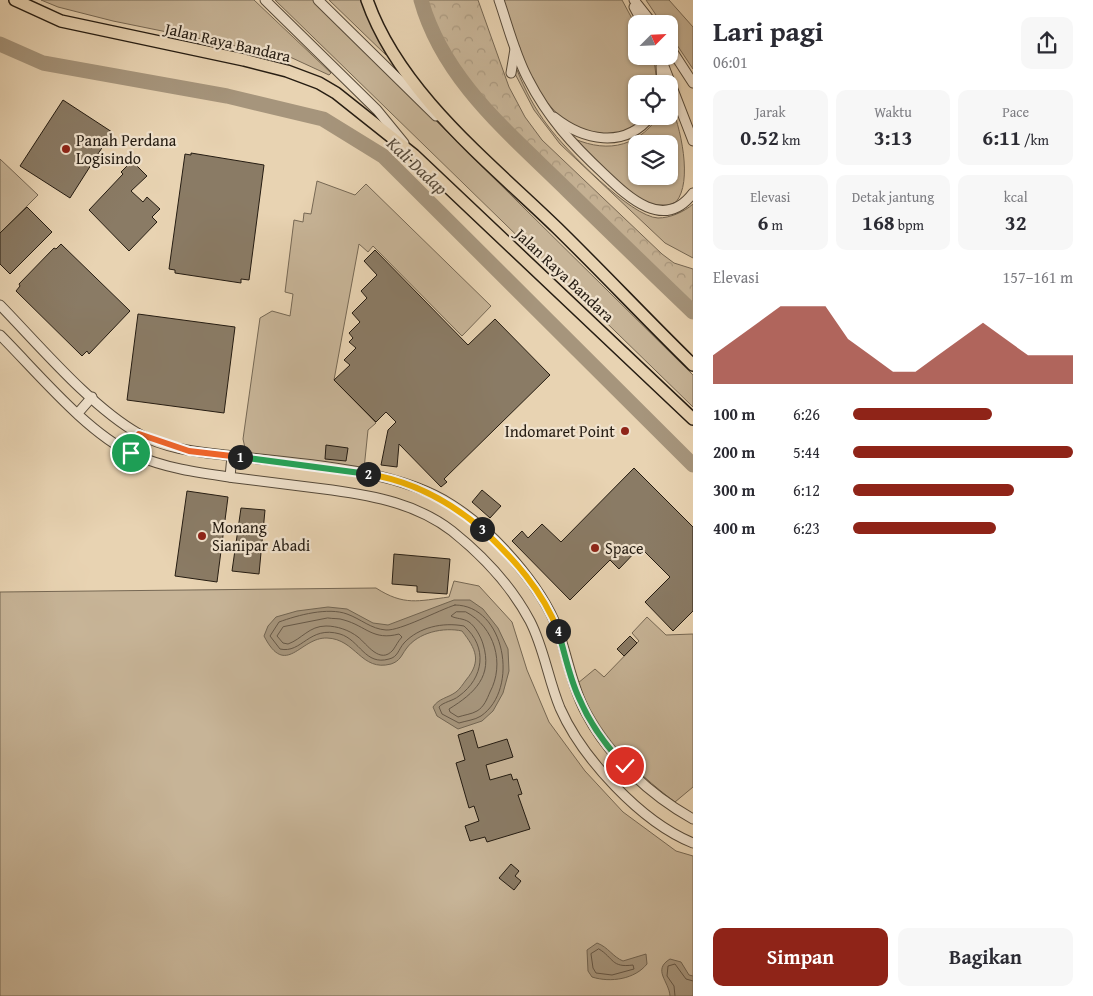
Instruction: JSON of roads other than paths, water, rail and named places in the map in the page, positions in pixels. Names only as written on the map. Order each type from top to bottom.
[{"type":"main road","name":"Jalan Raya Bandara","points":[[15,0],[61,21],[244,60],[287,71],[319,84],[343,99],[414,155],[693,419]]},
{"type":"main road","name":"Jalan Raya Bandara","points":[[368,0],[379,30],[394,55],[449,123],[693,365]]},
{"type":"street","name":"Jalan Raya Bandara","points":[[265,0],[377,110],[414,155]]},
{"type":"street","name":"Jalan Raya Bandara","points":[[318,0],[420,102],[436,116],[449,123]]},
{"type":"street","points":[[499,0],[526,76],[546,110],[573,146],[630,198],[647,208],[670,209],[684,203],[693,193]]},
{"type":"street","points":[[633,0],[640,15]]},
{"type":"street","points":[[633,0],[646,15]]},
{"type":"street","points":[[511,73],[515,47]]},
{"type":"street","points":[[678,60],[693,83]]},
{"type":"street","points":[[663,65],[693,134]]},
{"type":"street","points":[[546,110],[573,130],[603,139],[630,134],[643,125]]},
{"type":"street","points":[[687,122],[693,141]]},
{"type":"street","points":[[0,305],[92,397],[139,434],[189,451],[371,474],[399,481],[434,495],[468,517],[510,557],[540,594],[557,629],[578,698],[587,716],[611,751],[658,796],[693,819]]},
{"type":"street","points":[[0,335],[78,413],[128,451],[156,464],[188,472],[376,497],[410,507],[439,521],[480,557],[522,606],[538,638],[559,706],[569,727],[596,765],[644,811],[678,836],[693,843]]},
{"type":"street","points":[[78,413],[92,397]]},
{"type":"street","points":[[128,451],[139,434]]},
{"type":"street","points":[[230,477],[232,456]]},
{"type":"water","points":[[454,600],[470,600],[483,609],[498,628],[508,649],[509,671],[503,693],[493,711],[482,721],[458,729],[437,716],[433,707],[457,691],[474,667],[474,649],[462,631],[440,630],[424,635],[411,643],[396,661],[391,664],[381,665],[365,660],[337,640],[327,638],[317,639],[294,653],[279,654],[272,648],[264,636],[268,626],[276,617],[297,611],[328,607],[347,609],[373,623],[388,625]]},
{"type":"water","points":[[597,943],[623,961],[646,954],[647,964],[636,973],[622,978],[607,980],[592,977],[588,971],[587,950]]},
{"type":"water","points":[[670,959],[681,962],[689,975],[693,976],[693,996],[670,996],[662,967]]},
{"type":"waterway","name":"Kali Dadap","points":[[421,0],[431,28],[445,55],[480,103],[500,125],[693,312]]},
{"type":"waterway","name":"Kali Dadap","points":[[0,44],[43,63],[227,96],[323,119],[383,156],[693,465]]},
{"type":"place","name":"Panah Perdana Logisindo","points":[[66,149]]},
{"type":"place","name":"Indomaret Point","points":[[625,431]]},
{"type":"place","name":"Monang Sianipar Abadi","points":[[202,536]]},
{"type":"place","name":"Space","points":[[595,548]]}]
